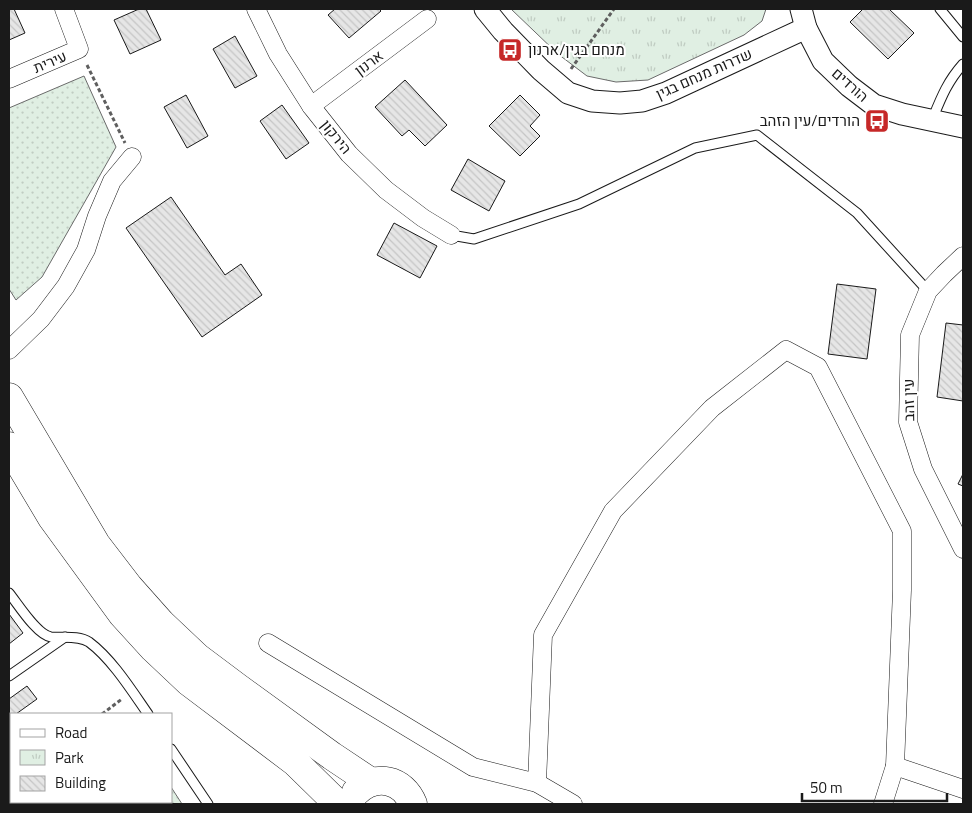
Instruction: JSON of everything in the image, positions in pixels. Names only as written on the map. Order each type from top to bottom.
[{"type":"highway","points":[[9,397],[96,544],[129,587],[161,623],[197,657],[332,756],[372,782]]},
{"type":"highway","points":[[9,446],[52,518],[122,614],[153,648],[189,682],[295,762],[338,804]]},
{"type":"highway","points":[[348,804],[362,786],[382,780],[392,782],[401,787],[414,804]]},
{"type":"street","name":"עירית","points":[[9,79],[79,49],[64,9]]},
{"type":"street","name":"הירקון","points":[[256,9],[278,54],[311,106],[348,154],[386,190],[423,218],[451,234]]},
{"type":"street","name":"שדרות מנחם בגין","points":[[485,9],[503,31],[541,70],[568,94],[592,101],[620,102],[642,101],[666,93],[803,19]]},
{"type":"street","name":"ארנון","points":[[311,106],[427,19]]},
{"type":"street","name":"הורדים","points":[[803,19],[823,61],[849,86],[874,105],[902,114],[963,127]]},
{"type":"street","points":[[9,350],[41,319],[66,286],[86,250],[97,216],[112,181],[132,157]]},
{"type":"street","name":"עין זהב","points":[[963,256],[928,291],[910,335],[908,422],[922,469],[963,549]]},
{"type":"street","points":[[537,783],[542,635],[613,512],[712,408],[786,350],[818,367],[902,531],[902,590],[895,766],[883,804]]},
{"type":"street","points":[[268,643],[473,767],[537,783],[573,804]]},
{"type":"street","points":[[895,766],[963,789]]},
{"type":"lane","points":[[940,9],[963,37]]},
{"type":"lane","points":[[932,120],[949,81],[963,64]]},
{"type":"lane","points":[[451,234],[474,238],[579,204],[695,148],[757,135],[857,213],[928,291]]},
{"type":"lane","points":[[9,592],[38,631],[49,637],[87,640],[106,657],[147,713]]},
{"type":"lane","points":[[9,676],[66,637]]},
{"type":"lane","points":[[172,750],[208,804]]},
{"type":"path","points":[[560,86],[614,9]]},
{"type":"path","points":[[79,49],[132,157]]},
{"type":"path","points":[[103,713],[132,691]]},
{"type":"green space","points":[[511,9],[766,9],[762,21],[744,35],[648,80],[616,82],[587,76],[558,54]]},
{"type":"green space","points":[[84,76],[116,147],[42,277],[16,300],[9,289],[9,108]]},
{"type":"green space","points":[[172,789],[182,804],[9,804],[10,800],[10,803],[172,803]]},
{"type":"building","points":[[9,9],[14,9],[25,33],[9,40]]},
{"type":"building","points":[[139,9],[146,9],[161,40],[130,54],[114,20]]},
{"type":"building","points":[[335,9],[379,9],[381,11],[349,38],[328,15]]},
{"type":"building","points":[[863,9],[889,9],[914,33],[888,59],[850,22]]},
{"type":"building","points":[[235,36],[257,76],[235,88],[213,49]]},
{"type":"building","points":[[405,80],[447,125],[425,146],[409,130],[402,136],[375,107]]},
{"type":"building","points":[[186,95],[208,136],[187,148],[164,107]]},
{"type":"building","points":[[520,95],[540,115],[530,126],[540,136],[520,156],[489,126]]},
{"type":"building","points":[[282,105],[309,143],[286,159],[260,121]]},
{"type":"building","points":[[468,159],[505,181],[489,211],[451,190]]},
{"type":"building","points":[[171,197],[225,275],[241,264],[262,295],[202,337],[126,228]]},
{"type":"building","points":[[394,223],[437,246],[420,278],[377,255]]},
{"type":"building","points":[[837,284],[876,289],[867,359],[828,354]]},
{"type":"building","points":[[946,323],[963,325],[963,401],[937,397]]},
{"type":"building","points":[[963,474],[963,486],[958,484]]},
{"type":"building","points":[[9,614],[23,633],[9,644]]},
{"type":"building","points":[[27,686],[37,699],[17,713],[10,713],[9,720],[9,699]]},
{"type":"place","name":"מנחם בגין/ארנון","points":[[510,50]]},
{"type":"place","name":"הורדים/עין הזהב","points":[[877,121]]}]
